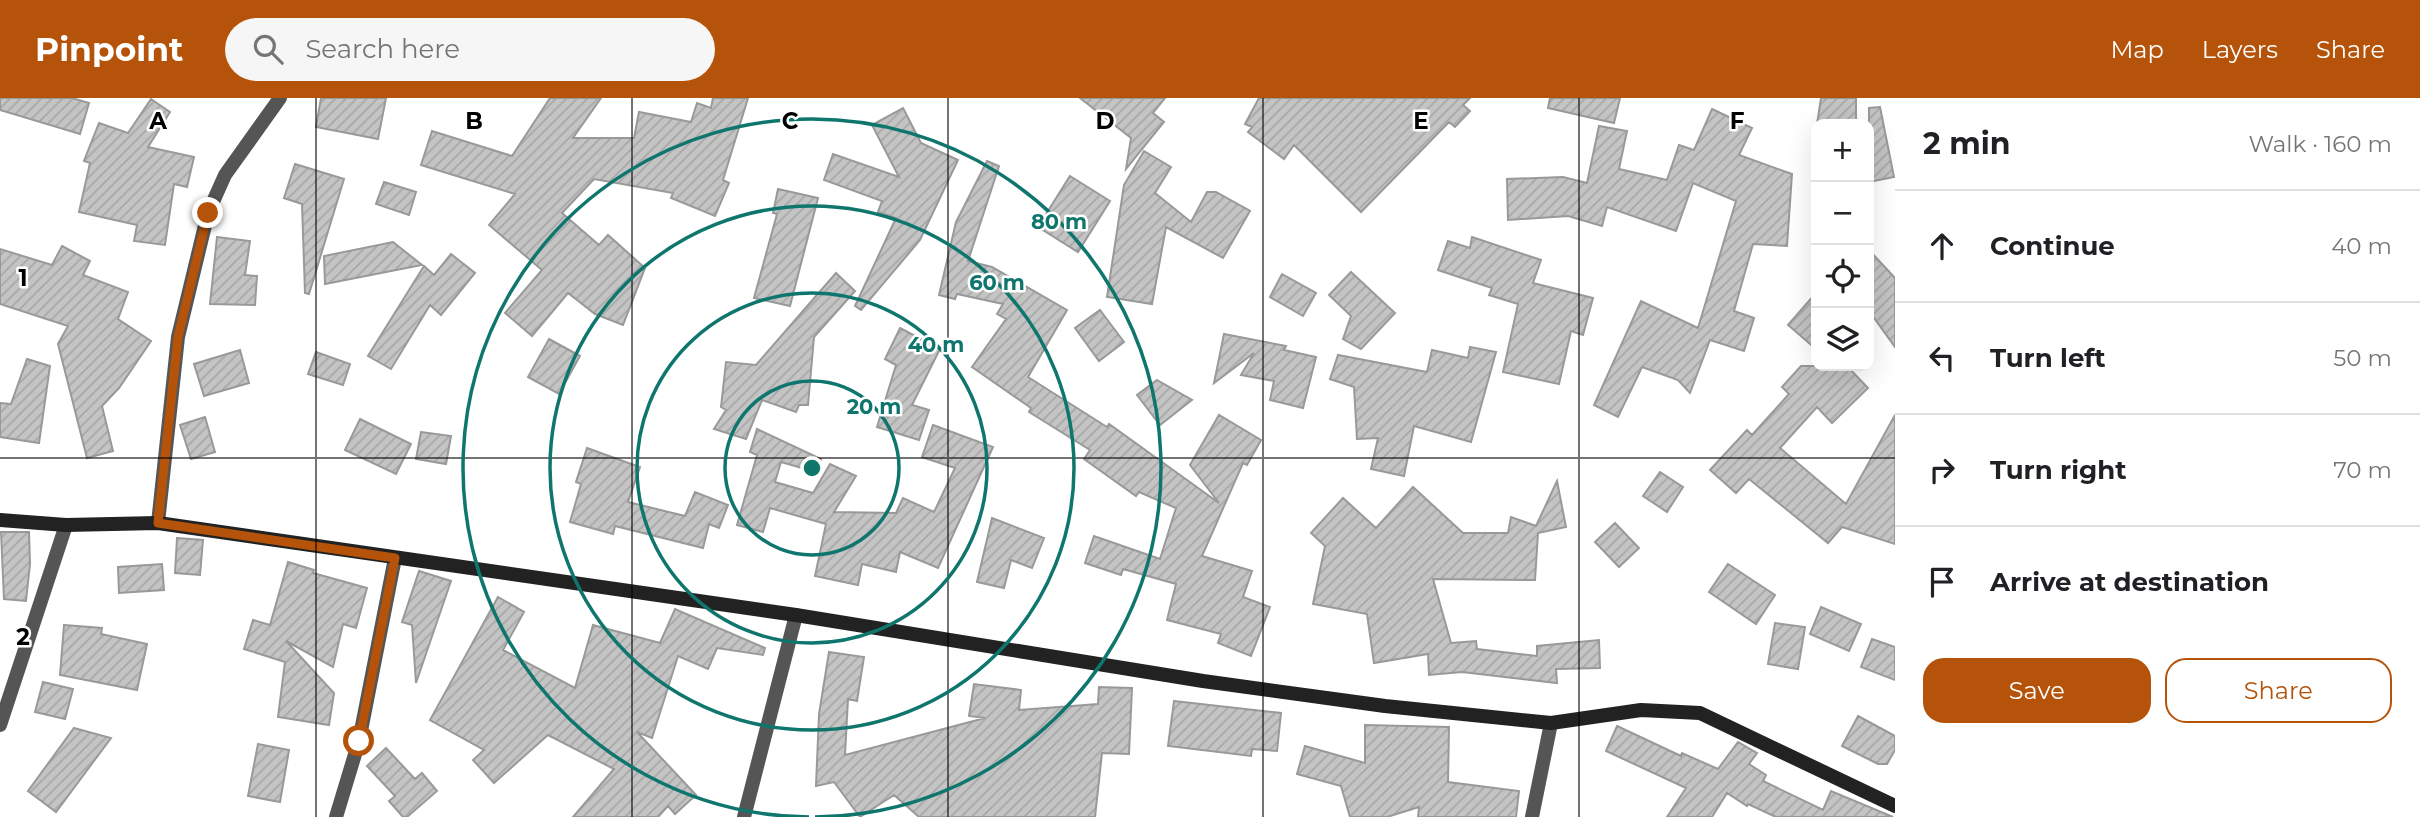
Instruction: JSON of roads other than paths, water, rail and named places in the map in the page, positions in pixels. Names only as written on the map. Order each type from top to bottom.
[{"type":"street","points":[[158,523],[178,337],[208,213],[225,175],[280,98]]},
{"type":"street","points":[[0,520],[66,525],[158,523],[796,615],[1203,681],[1385,706],[1550,723],[1642,710],[1700,713],[1895,806]]},
{"type":"street","points":[[0,726],[66,525]]},
{"type":"street","points":[[336,817],[359,741],[395,558]]},
{"type":"street","points":[[744,817],[796,615]]},
{"type":"street","points":[[1532,817],[1550,723]]}]
